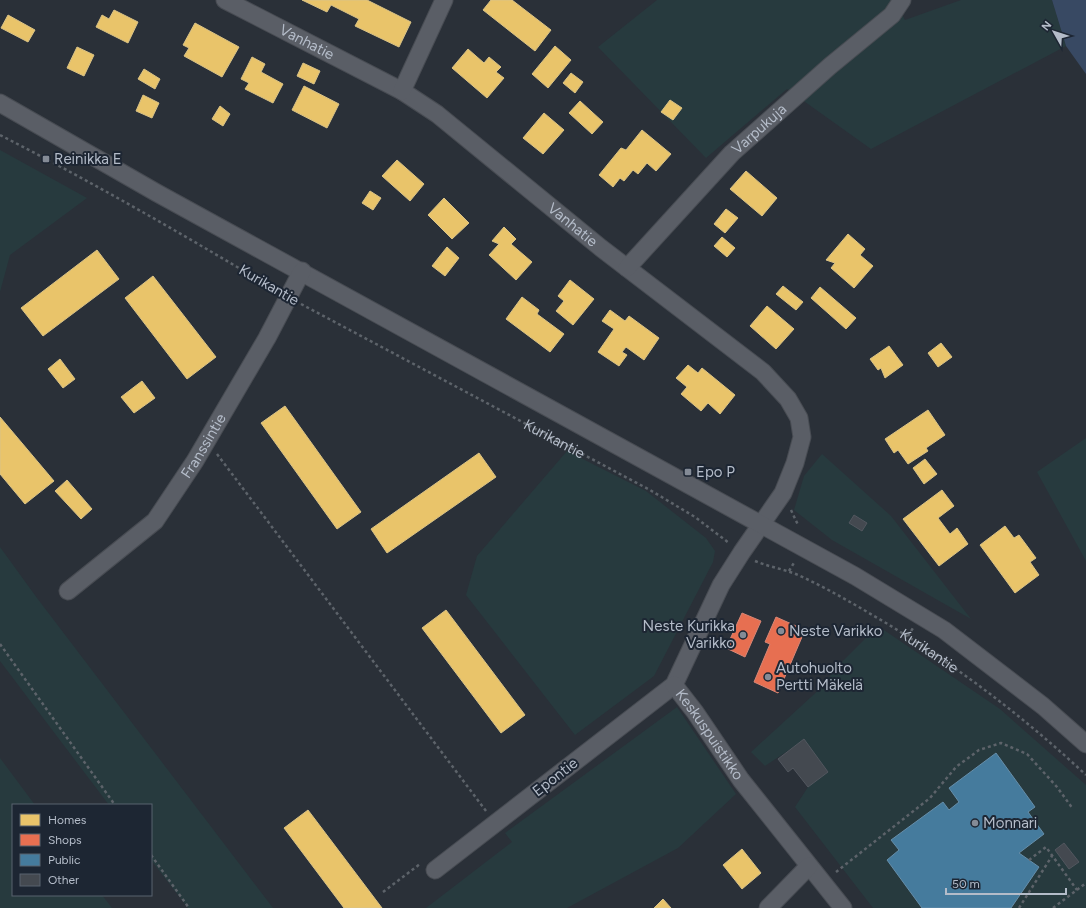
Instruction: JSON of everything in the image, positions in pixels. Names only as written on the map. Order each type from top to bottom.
[{"type":"street","name":"Vanhatie","points":[[225,0],[402,91],[436,114],[627,268],[763,372],[788,399],[799,418],[802,437],[795,463],[783,493],[761,525]]},
{"type":"street","points":[[402,91],[444,0]]},
{"type":"street","name":"Varpukuja","points":[[627,268],[732,153],[830,66],[892,15],[902,0]]},
{"type":"street","name":"Kurikantie","points":[[0,103],[157,192],[855,576],[944,630],[1043,706],[1086,744]]},
{"type":"street","name":"Franssintie","points":[[68,591],[156,521],[207,440],[267,338],[302,271]]},
{"type":"street","name":"Keskuspuistikko","points":[[761,525],[734,550],[721,585],[674,685],[695,712],[741,780],[843,908]]},
{"type":"street","name":"Epontie","points":[[428,866],[495,823],[674,685]]},
{"type":"street","points":[[768,908],[809,866]]},
{"type":"path","name":"Kurikantie","points":[[0,135],[81,177],[174,229],[288,297],[650,490],[695,517],[726,541],[734,550],[756,562],[798,574],[846,599],[908,636],[964,673],[1013,710],[1086,775]]},
{"type":"path","points":[[207,440],[495,823]]},
{"type":"path","points":[[726,541],[734,550]]},
{"type":"path","points":[[751,567],[756,562]]},
{"type":"path","points":[[908,636],[914,627]]},
{"type":"path","points":[[0,644],[114,804]]},
{"type":"path","points":[[834,874],[865,851],[930,798],[956,767],[979,750],[1001,743],[1027,754],[1073,809]]},
{"type":"path","points":[[1029,860],[1046,847],[1077,890]]},
{"type":"path","points":[[152,856],[189,908]]},
{"type":"path","points":[[1019,908],[1052,856]]},
{"type":"path","points":[[383,892],[428,866]]},
{"type":"path","points":[[1053,908],[1086,883]]},
{"type":"green space","points":[[657,0],[894,0],[905,20],[961,0],[1052,0],[1066,46],[871,149],[787,89],[706,158],[598,47]]},
{"type":"green space","points":[[0,150],[87,198],[10,255],[0,292]]},
{"type":"green space","points":[[1086,438],[1086,561],[1037,472]]},
{"type":"green space","points":[[567,451],[646,491],[706,538],[715,551],[713,562],[654,676],[575,735],[466,595],[477,556]]},
{"type":"green space","points":[[822,454],[891,516],[971,619],[832,540],[794,510],[804,476]]},
{"type":"green space","points":[[0,547],[37,598],[273,908],[188,908],[152,861],[152,804],[108,804],[0,661]]},
{"type":"green space","points":[[878,626],[1000,709],[1086,785],[1086,908],[873,908],[795,807],[808,787],[828,772],[804,740],[765,766],[751,752],[823,686],[835,669]]},
{"type":"green space","points":[[677,707],[736,794],[678,848],[567,908],[426,908],[512,842],[505,833]]},
{"type":"green space","points":[[0,758],[34,804],[12,804],[12,896],[103,896],[112,908],[0,908]]},
{"type":"water","points":[[1052,0],[1086,0],[1086,74],[1066,46]]},
{"type":"building: Homes","points":[[302,0],[367,0],[411,22],[399,47],[355,26],[359,19],[331,5],[327,12]]},
{"type":"building: Homes","points":[[491,0],[512,0],[551,30],[535,51],[483,10]]},
{"type":"building: Homes","points":[[114,10],[138,22],[128,43],[96,27],[102,15],[109,19]]},
{"type":"building: Homes","points":[[8,15],[35,30],[28,42],[1,28]]},
{"type":"building: Homes","points":[[195,23],[239,47],[222,77],[184,56],[189,48],[183,45]]},
{"type":"building: Homes","points":[[555,46],[571,60],[548,88],[532,74]]},
{"type":"building: Homes","points":[[77,47],[94,55],[84,76],[67,68]]},
{"type":"building: Homes","points":[[468,49],[484,63],[489,57],[501,67],[496,72],[504,78],[487,98],[452,68]]},
{"type":"building: Homes","points":[[252,57],[265,64],[261,72],[283,84],[273,103],[245,89],[249,83],[241,79]]},
{"type":"building: Homes","points":[[303,63],[320,71],[314,84],[297,76]]},
{"type":"building: Homes","points":[[144,69],[160,79],[155,89],[138,79]]},
{"type":"building: Homes","points":[[571,73],[583,82],[575,93],[563,83]]},
{"type":"building: Homes","points":[[304,86],[339,104],[327,128],[292,110]]},
{"type":"building: Homes","points":[[143,95],[159,103],[152,118],[136,111]]},
{"type":"building: Homes","points":[[670,100],[682,108],[673,120],[661,112]]},
{"type":"building: Homes","points":[[580,101],[603,122],[592,134],[569,113]]},
{"type":"building: Homes","points":[[220,106],[230,114],[223,126],[212,119]]},
{"type":"building: Homes","points":[[544,113],[564,130],[543,154],[523,138]]},
{"type":"building: Homes","points":[[642,130],[671,154],[656,171],[647,163],[638,174],[633,170],[624,181],[620,178],[613,187],[599,175],[621,148],[626,150]]},
{"type":"building: Homes","points":[[397,160],[424,184],[410,201],[382,176]]},
{"type":"building: Homes","points":[[746,171],[777,198],[762,216],[730,189]]},
{"type":"building: Homes","points":[[370,191],[381,198],[373,210],[362,203]]},
{"type":"building: Homes","points":[[444,198],[469,223],[452,239],[428,215]]},
{"type":"building: Homes","points":[[726,209],[738,218],[725,233],[714,224]]},
{"type":"building: Homes","points":[[504,227],[516,239],[511,244],[532,262],[516,280],[489,255],[499,244],[492,241]]},
{"type":"building: Homes","points":[[848,234],[865,249],[860,255],[873,266],[854,288],[831,268],[835,263],[826,260]]},
{"type":"building: Homes","points":[[722,237],[735,248],[727,257],[714,246]]},
{"type":"building: Homes","points":[[447,247],[459,258],[445,276],[432,266]]},
{"type":"building: Homes","points":[[97,250],[119,279],[43,336],[21,308]]},
{"type":"building: Homes","points":[[153,276],[216,357],[187,379],[125,298]]},
{"type":"building: Homes","points":[[570,280],[594,299],[573,325],[556,311],[564,301],[558,296]]},
{"type":"building: Homes","points":[[783,286],[803,302],[796,310],[776,294]]},
{"type":"building: Homes","points":[[820,287],[856,318],[846,329],[811,298]]},
{"type":"building: Homes","points":[[522,297],[539,310],[537,314],[564,334],[550,352],[506,319]]},
{"type":"building: Homes","points":[[767,306],[794,329],[776,349],[750,326]]},
{"type":"building: Homes","points":[[610,310],[625,321],[629,316],[659,338],[644,360],[626,347],[622,352],[627,355],[619,366],[598,352],[614,329],[602,321]]},
{"type":"building: Homes","points":[[941,343],[952,357],[938,367],[928,353]]},
{"type":"building: Homes","points":[[889,346],[903,365],[885,378],[881,368],[878,370],[870,359]]},
{"type":"building: Homes","points":[[60,359],[75,379],[63,388],[48,369]]},
{"type":"building: Homes","points":[[688,365],[698,373],[702,368],[735,395],[720,414],[708,403],[701,411],[681,394],[687,387],[676,378]]},
{"type":"building: Homes","points":[[142,381],[155,398],[134,413],[121,397]]},
{"type":"building: Homes","points":[[285,406],[361,512],[337,529],[261,423]]},
{"type":"building: Homes","points":[[928,410],[945,435],[926,448],[928,451],[908,464],[898,450],[894,453],[885,439]]},
{"type":"building: Homes","points":[[0,417],[54,481],[25,504],[0,474]]},
{"type":"building: Homes","points":[[479,453],[496,477],[387,553],[371,529]]},
{"type":"building: Homes","points":[[925,459],[937,474],[924,484],[913,468]]},
{"type":"building: Homes","points":[[67,480],[92,509],[81,519],[55,491]]},
{"type":"building: Homes","points":[[942,490],[954,506],[938,518],[950,534],[957,528],[968,544],[939,566],[903,519]]},
{"type":"building: Homes","points":[[1005,526],[1014,538],[1019,535],[1036,558],[1030,562],[1039,575],[1015,593],[980,545]]},
{"type":"building: Homes","points":[[446,610],[525,715],[501,733],[422,628]]},
{"type":"building: Homes","points":[[308,810],[382,908],[344,908],[284,828]]},
{"type":"building: Homes","points":[[742,849],[761,873],[742,889],[723,865]]},
{"type":"building: Homes","points":[[663,899],[671,908],[654,908]]},
{"type":"building: Shops","name":"Neste Kurikka Varikko","points":[[742,613],[761,621],[745,657],[726,648]]},
{"type":"building: Shops","points":[[776,617],[805,630],[778,693],[754,682],[770,644],[765,642]]},
{"type":"building: Public","name":"Monnari","points":[[996,753],[1035,807],[1028,812],[1044,834],[1019,853],[1039,867],[1011,908],[922,908],[887,860],[899,850],[891,840],[943,802],[949,810],[959,802],[949,788]]},
{"type":"building: Other","points":[[854,515],[867,523],[862,531],[849,523]]},
{"type":"building: Other","points":[[804,739],[828,772],[808,787],[793,768],[788,772],[778,759]]},
{"type":"building: Other","points":[[1064,843],[1079,862],[1069,869],[1055,850]]},
{"type":"place","name":"Reinikka E","points":[[46,159]]},
{"type":"place","name":"Epo P","points":[[688,472]]},
{"type":"place","name":"Neste Varikko","points":[[781,631]]},
{"type":"place","name":"Neste Kurikka Varikko","points":[[743,635]]},
{"type":"place","name":"Autohuolto Pertti Mäkelä","points":[[768,677]]},
{"type":"place","name":"Monnari","points":[[975,823]]}]
